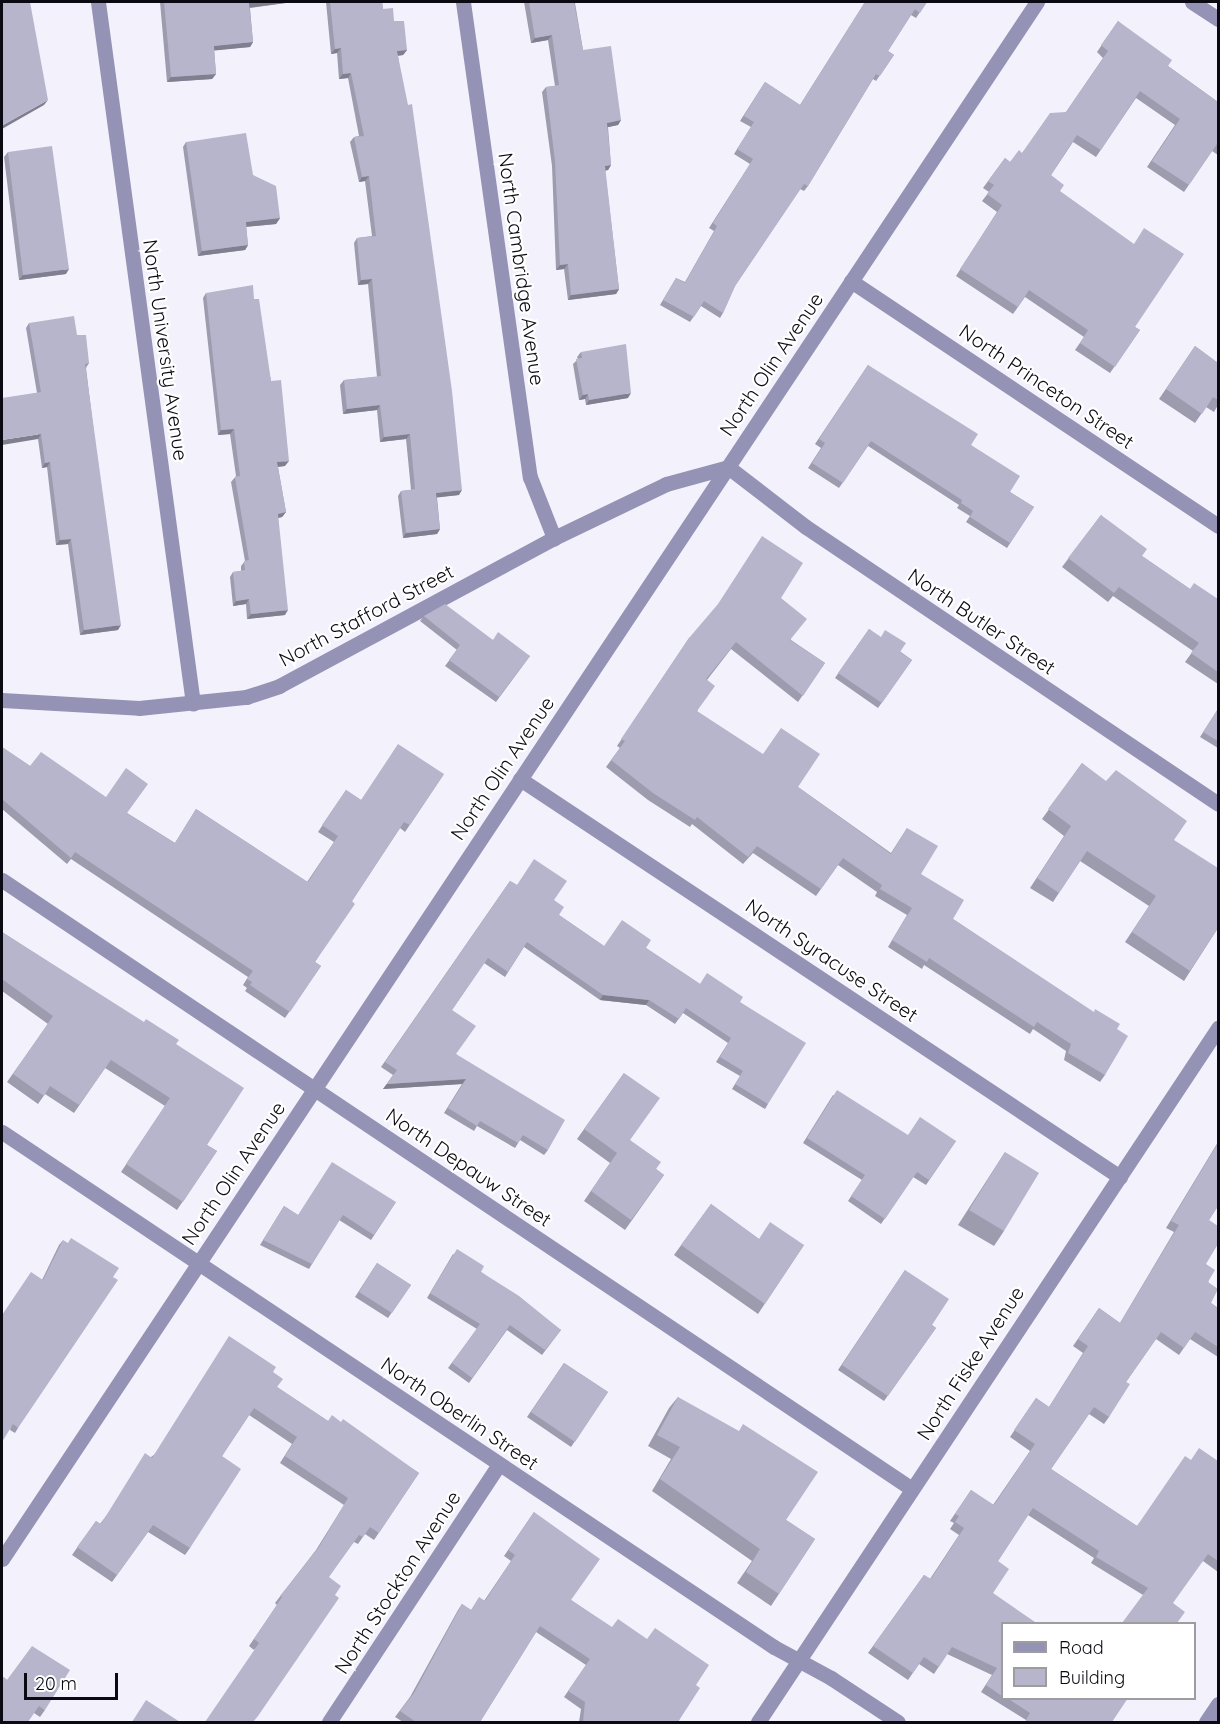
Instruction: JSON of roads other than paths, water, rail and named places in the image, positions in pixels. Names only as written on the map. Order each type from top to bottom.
[{"type":"street","name":"North University Avenue","points":[[98,2],[193,704]]},
{"type":"street","name":"North Cambridge Avenue","points":[[463,2],[530,477],[554,538]]},
{"type":"street","name":"North Olin Avenue","points":[[2,1558],[1037,2]]},
{"type":"street","points":[[1192,2],[1218,19]]},
{"type":"street","name":"North Princeton Street","points":[[851,281],[1218,526]]},
{"type":"street","name":"North Stafford Street","points":[[2,700],[85,707],[193,704],[246,697],[279,686],[554,538],[666,484],[728,467]]},
{"type":"street","name":"North Butler Street","points":[[728,467],[816,533],[1218,804]]},
{"type":"street","name":"North Syracuse Street","points":[[520,779],[1120,1177]]},
{"type":"street","name":"North Depauw Street","points":[[2,880],[912,1489]]},
{"type":"street","name":"North Fiske Avenue","points":[[758,1722],[1218,1028]]},
{"type":"street","name":"North Oberlin Street","points":[[2,1132],[499,1464],[898,1722]]},
{"type":"street","name":"North Stockton Avenue","points":[[329,1722],[499,1464]]},
{"type":"street","points":[[1206,1722],[1218,1704]]}]
